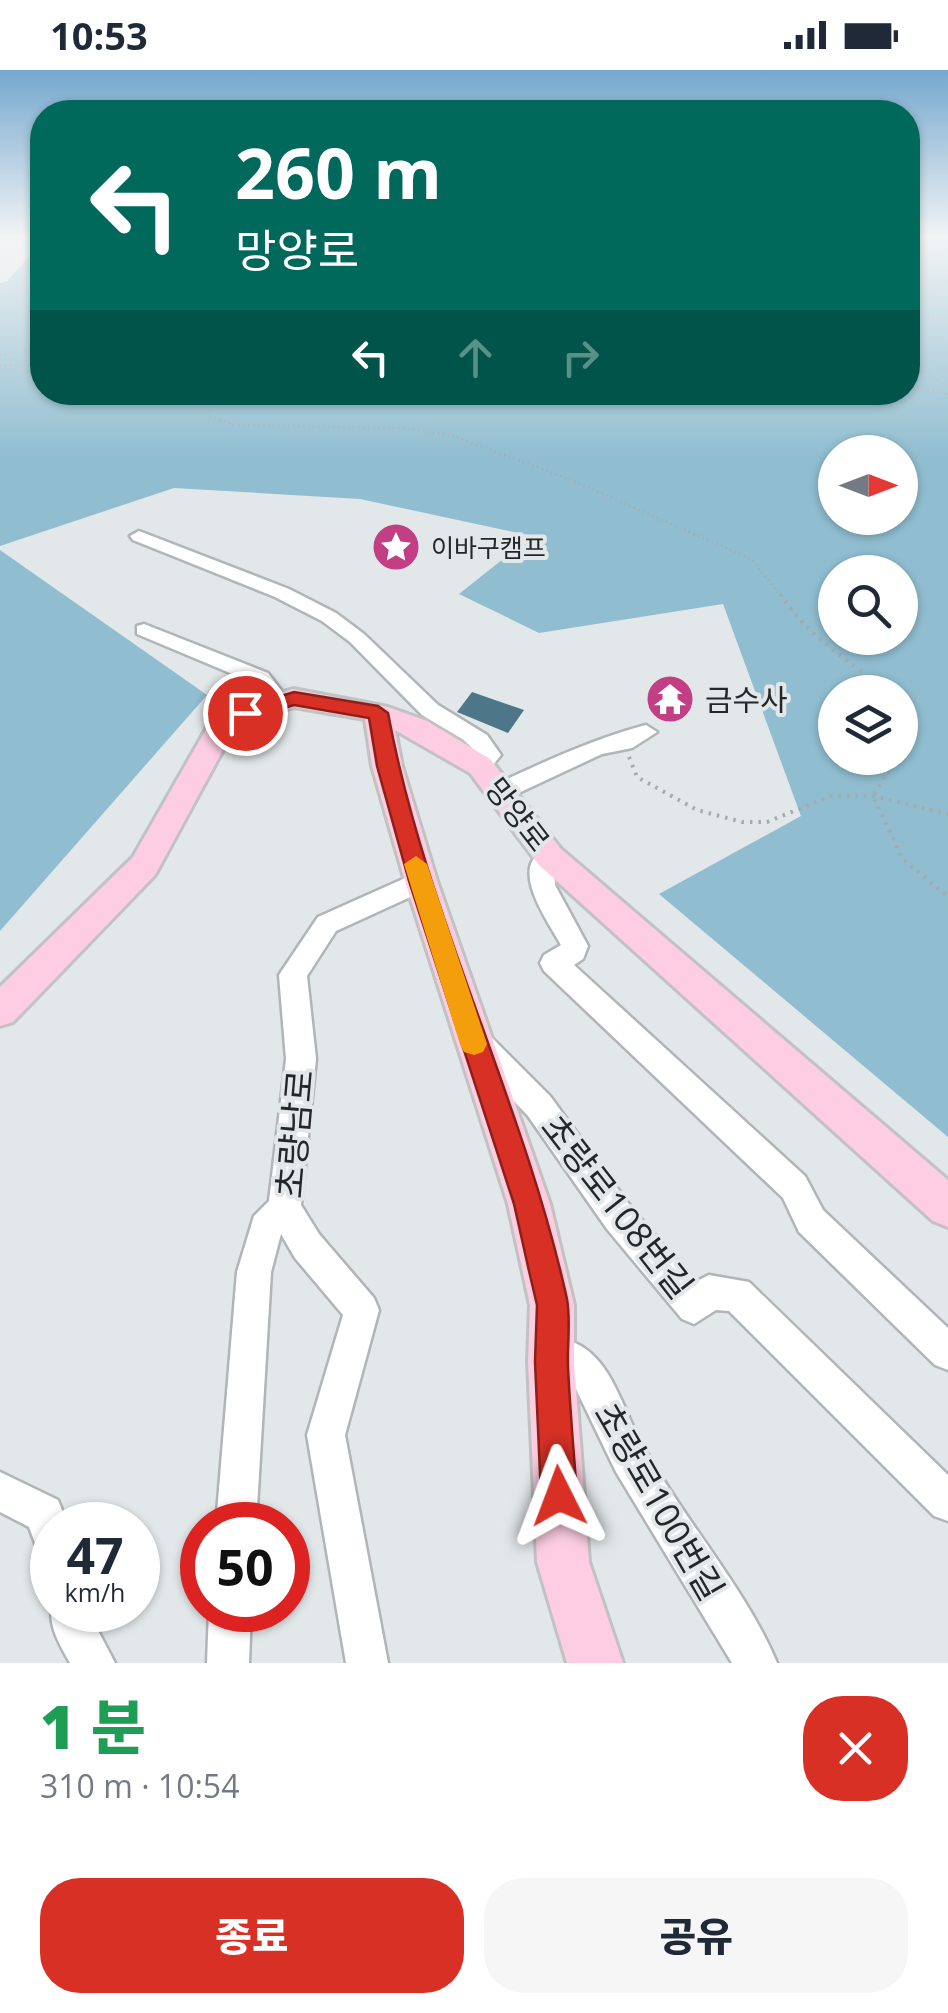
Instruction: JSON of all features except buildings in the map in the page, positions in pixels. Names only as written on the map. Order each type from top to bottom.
[{"type":"main road","name":"망양로","points":[[0,1012],[144,866],[219,731],[245,713],[279,702],[315,700],[378,713],[417,728],[491,779],[550,857],[948,1207]]},
{"type":"main road","points":[[378,713],[387,766],[420,881],[529,1204],[552,1305],[551,1362],[563,1562],[595,1663]]},
{"type":"street","points":[[139,536],[184,558],[243,574],[329,616],[368,644],[429,709],[485,744],[490,755],[491,779],[597,747],[624,744],[646,732]]},
{"type":"street","points":[[144,630],[260,678],[279,702]]},
{"type":"street","points":[[550,857],[541,868],[542,886],[575,946],[554,963],[794,1187],[811,1221],[948,1352]]},
{"type":"street","name":"초량남로","points":[[367,1663],[326,1435],[362,1310],[306,1246],[284,1208],[301,1059],[292,975],[327,924],[420,881]]},
{"type":"street","name":"초량로108번길","points":[[470,1034],[539,1106],[619,1218],[694,1307],[709,1292],[737,1294],[948,1502]]},
{"type":"street","points":[[238,1502],[254,1272],[266,1226],[284,1208]]},
{"type":"street","name":"초량로100번길","points":[[551,1362],[574,1361],[588,1374],[630,1459],[756,1663]]},
{"type":"street","points":[[0,1491],[30,1507]]},
{"type":"street","points":[[76,1632],[94,1663]]},
{"type":"street","points":[[228,1663],[229,1632]]},
{"type":"path","points":[[920,316],[948,319]]},
{"type":"path","points":[[0,356],[30,350]]},
{"type":"path","points":[[0,366],[30,365]]},
{"type":"path","points":[[920,370],[948,387]]},
{"type":"path","points":[[920,389],[948,394]]},
{"type":"path","points":[[204,405],[210,416],[234,425],[407,428],[450,435],[564,477],[751,560],[772,577],[804,625],[878,675]]},
{"type":"path","points":[[624,744],[638,777],[697,810],[742,822],[768,822],[831,796],[873,796],[948,814]]},
{"type":"path","points":[[873,796],[887,785]]},
{"type":"path","points":[[873,796],[891,842],[915,872],[948,897]]},
{"type":"shaded area","points":[[0,310],[30,310],[30,405],[920,405],[920,310],[948,310],[948,1137],[659,894],[801,816],[723,604],[539,633],[459,594],[532,536],[360,499],[174,488],[0,546]]},
{"type":"shaded area","points":[[0,550],[207,695],[0,931]]},
{"type":"slow traffic","points":[[416,864],[474,1044]]},
{"type":"place","name":"이바구캠프","points":[[396,547]]},
{"type":"place","name":"금수사","points":[[670,699]]},
{"type":"route","points":[[245,713],[294,698],[378,713],[387,766],[420,881],[529,1204],[552,1305],[551,1362],[559,1496]]}]
